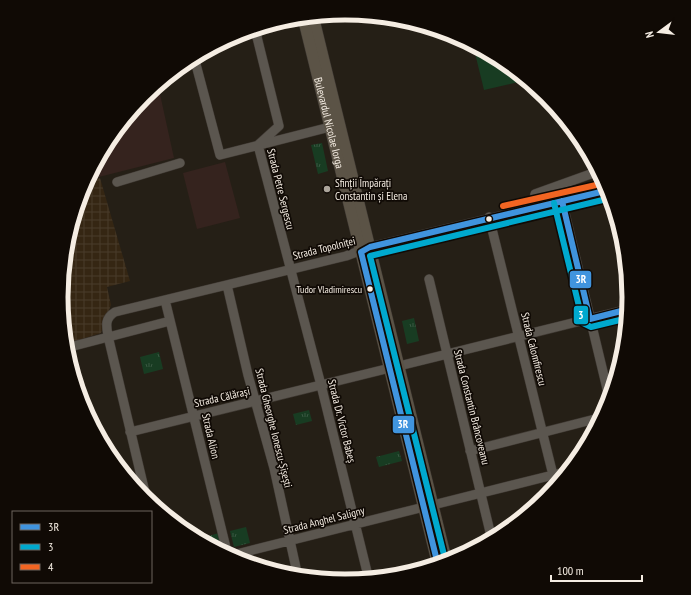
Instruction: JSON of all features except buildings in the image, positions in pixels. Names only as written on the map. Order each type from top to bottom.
[{"type":"main road","name":"Bulevardul Nicolae Iorga","points":[[314,22],[365,250]]},
{"type":"main road","name":"Bulevardul Nicolae Iorga","points":[[304,23],[330,127],[365,250]]},
{"type":"main road","points":[[365,250],[428,506],[437,559]]},
{"type":"main road","points":[[428,506],[445,557]]},
{"type":"street","name":"Strada Petre Sergescu","points":[[256,35],[279,126],[258,145],[289,269]]},
{"type":"street","points":[[196,64],[220,155],[330,127]]},
{"type":"street","points":[[117,182],[180,164]]},
{"type":"street","points":[[533,208],[535,194],[593,172]]},
{"type":"street","name":"Strada Topolniței","points":[[108,336],[106,325],[110,315],[115,312],[365,250],[489,217],[602,192]]},
{"type":"street","points":[[562,201],[607,389]]},
{"type":"street","name":"Strada Calomfirescu","points":[[489,217],[554,480]]},
{"type":"street","name":"Strada Dr. Victor Babeș","points":[[289,269],[321,385],[368,574]]},
{"type":"street","name":"Strada Constantin Brâncoveanu","points":[[429,279],[446,355],[491,534]]},
{"type":"street","name":"Strada Gheorghe Ionescu-Șișești","points":[[227,285],[274,468],[296,571]]},
{"type":"street","name":"Strada Alion","points":[[165,300],[226,547]]},
{"type":"street","name":"Strada Călărași","points":[[130,432],[622,311]]},
{"type":"street","points":[[72,346],[170,321]]},
{"type":"street","points":[[108,336],[144,488]]},
{"type":"street","points":[[470,451],[594,419]]},
{"type":"street","name":"Strada Anghel Saligny","points":[[238,554],[559,474]]},
{"type":"shaded area","points":[[160,92],[174,158],[96,178],[105,159],[125,129],[149,101]]},
{"type":"shaded area","points":[[225,162],[240,218],[197,229],[183,173]]},
{"type":"shaded area","points":[[100,178],[130,281],[107,287],[111,305],[101,333],[71,342],[68,298],[70,261],[77,226],[89,191],[95,179]]},
{"type":"green space","points":[[475,52],[500,67],[520,82],[484,90]]},
{"type":"green space","points":[[322,143],[328,171],[318,174],[311,145]]},
{"type":"green space","points":[[414,318],[419,341],[407,344],[402,321]]},
{"type":"green space","points":[[159,352],[163,369],[144,374],[140,357]]},
{"type":"green space","points":[[309,410],[312,421],[296,425],[293,414]]},
{"type":"green space","points":[[399,451],[402,461],[379,467],[376,457]]},
{"type":"green space","points":[[246,527],[250,543],[234,547],[230,531]]},
{"type":"green space","points":[[219,533],[222,545],[207,538],[205,537]]},
{"type":"transit line","name":"4","points":[[503,206],[599,184]]},
{"type":"transit line","name":"3R","points":[[437,559],[361,252],[370,247],[602,192]]},
{"type":"transit line","name":"3","points":[[444,557],[370,256],[605,199]]},
{"type":"transit line","name":"3R","points":[[562,201],[590,319],[622,311]]},
{"type":"transit line","name":"3","points":[[554,203],[583,323],[591,327],[622,320]]},
{"type":"place","name":"Sfinții Împărați Constantin și Elena","points":[[327,189]]},
{"type":"place","name":"Tudor Vladimirescu","points":[[370,289]]}]
